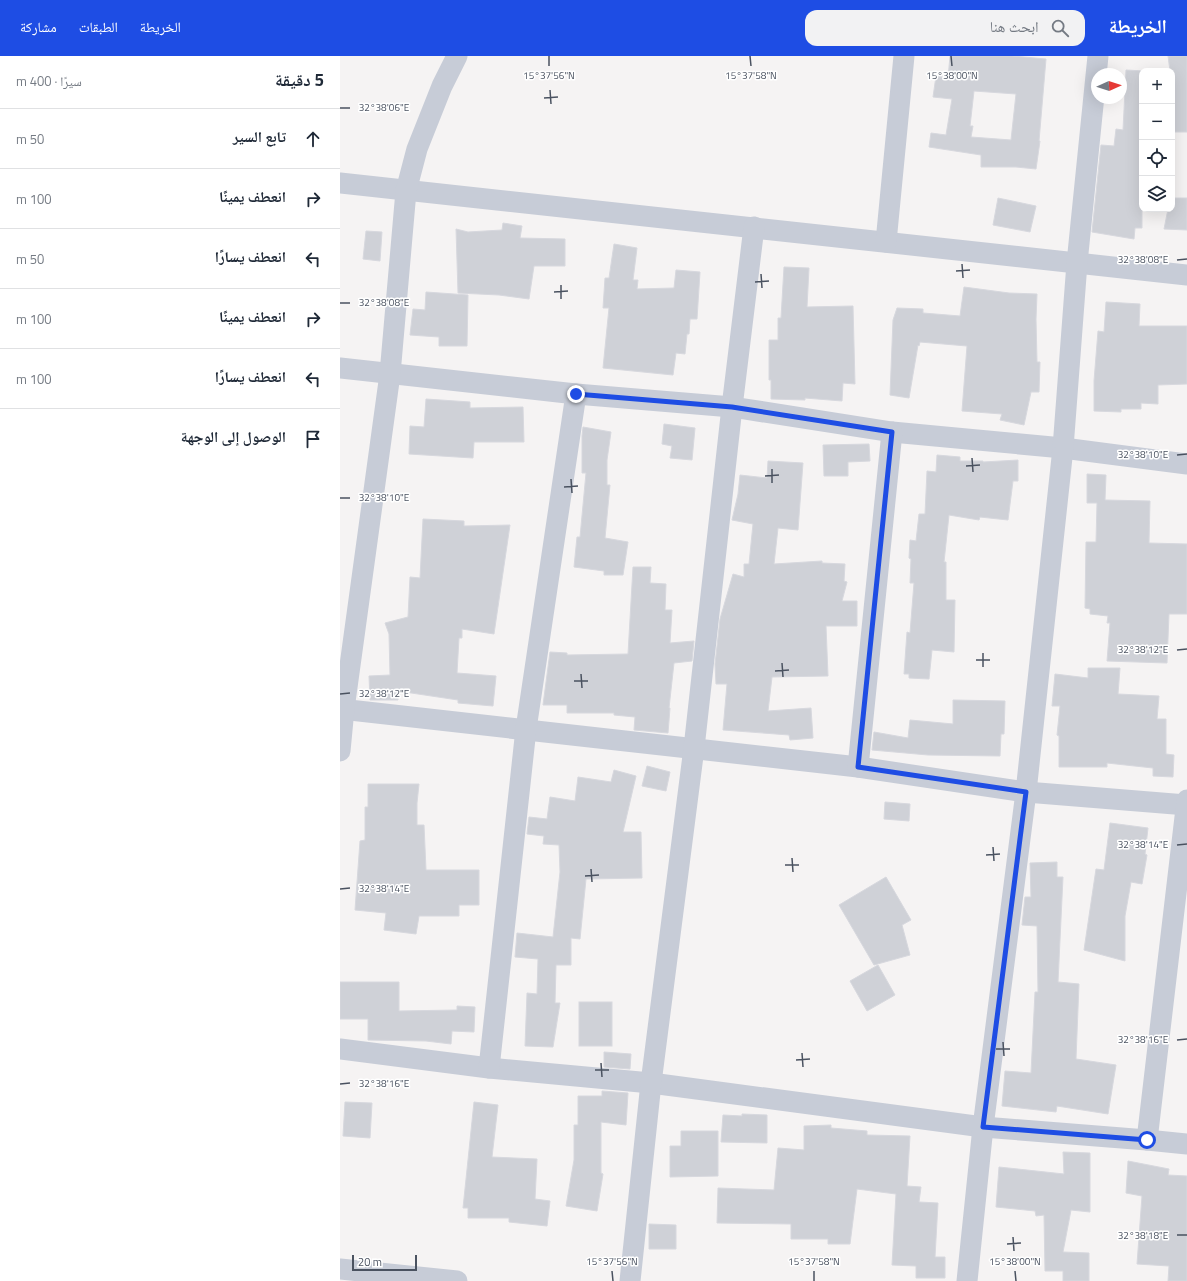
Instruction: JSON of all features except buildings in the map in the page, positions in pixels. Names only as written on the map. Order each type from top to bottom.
[{"type":"street","points":[[340,751],[342,709],[390,374],[406,190],[417,148],[442,86],[458,56]]},
{"type":"street","points":[[886,242],[904,56]]},
{"type":"street","points":[[966,1281],[983,1127],[1026,792],[1063,448],[1077,263],[1098,56]]},
{"type":"street","points":[[340,183],[1187,275]]},
{"type":"street","points":[[630,1281],[651,1083],[694,748],[732,407],[754,227]]},
{"type":"street","points":[[340,368],[576,394],[732,407],[892,432],[1063,448],[1187,464]]},
{"type":"street","points":[[489,1068],[526,729],[576,394]]},
{"type":"street","points":[[858,767],[892,432]]},
{"type":"street","points":[[342,709],[858,767],[1026,792],[1187,805]]},
{"type":"street","points":[[1147,1140],[1187,800]]},
{"type":"street","points":[[340,1049],[489,1068],[651,1083],[983,1127],[1187,1144]]},
{"type":"street","points":[[340,1269],[457,1281]]},
{"type":"route","points":[[576,394],[732,407],[892,432],[858,767],[1026,792],[983,1127],[1147,1140]]}]
